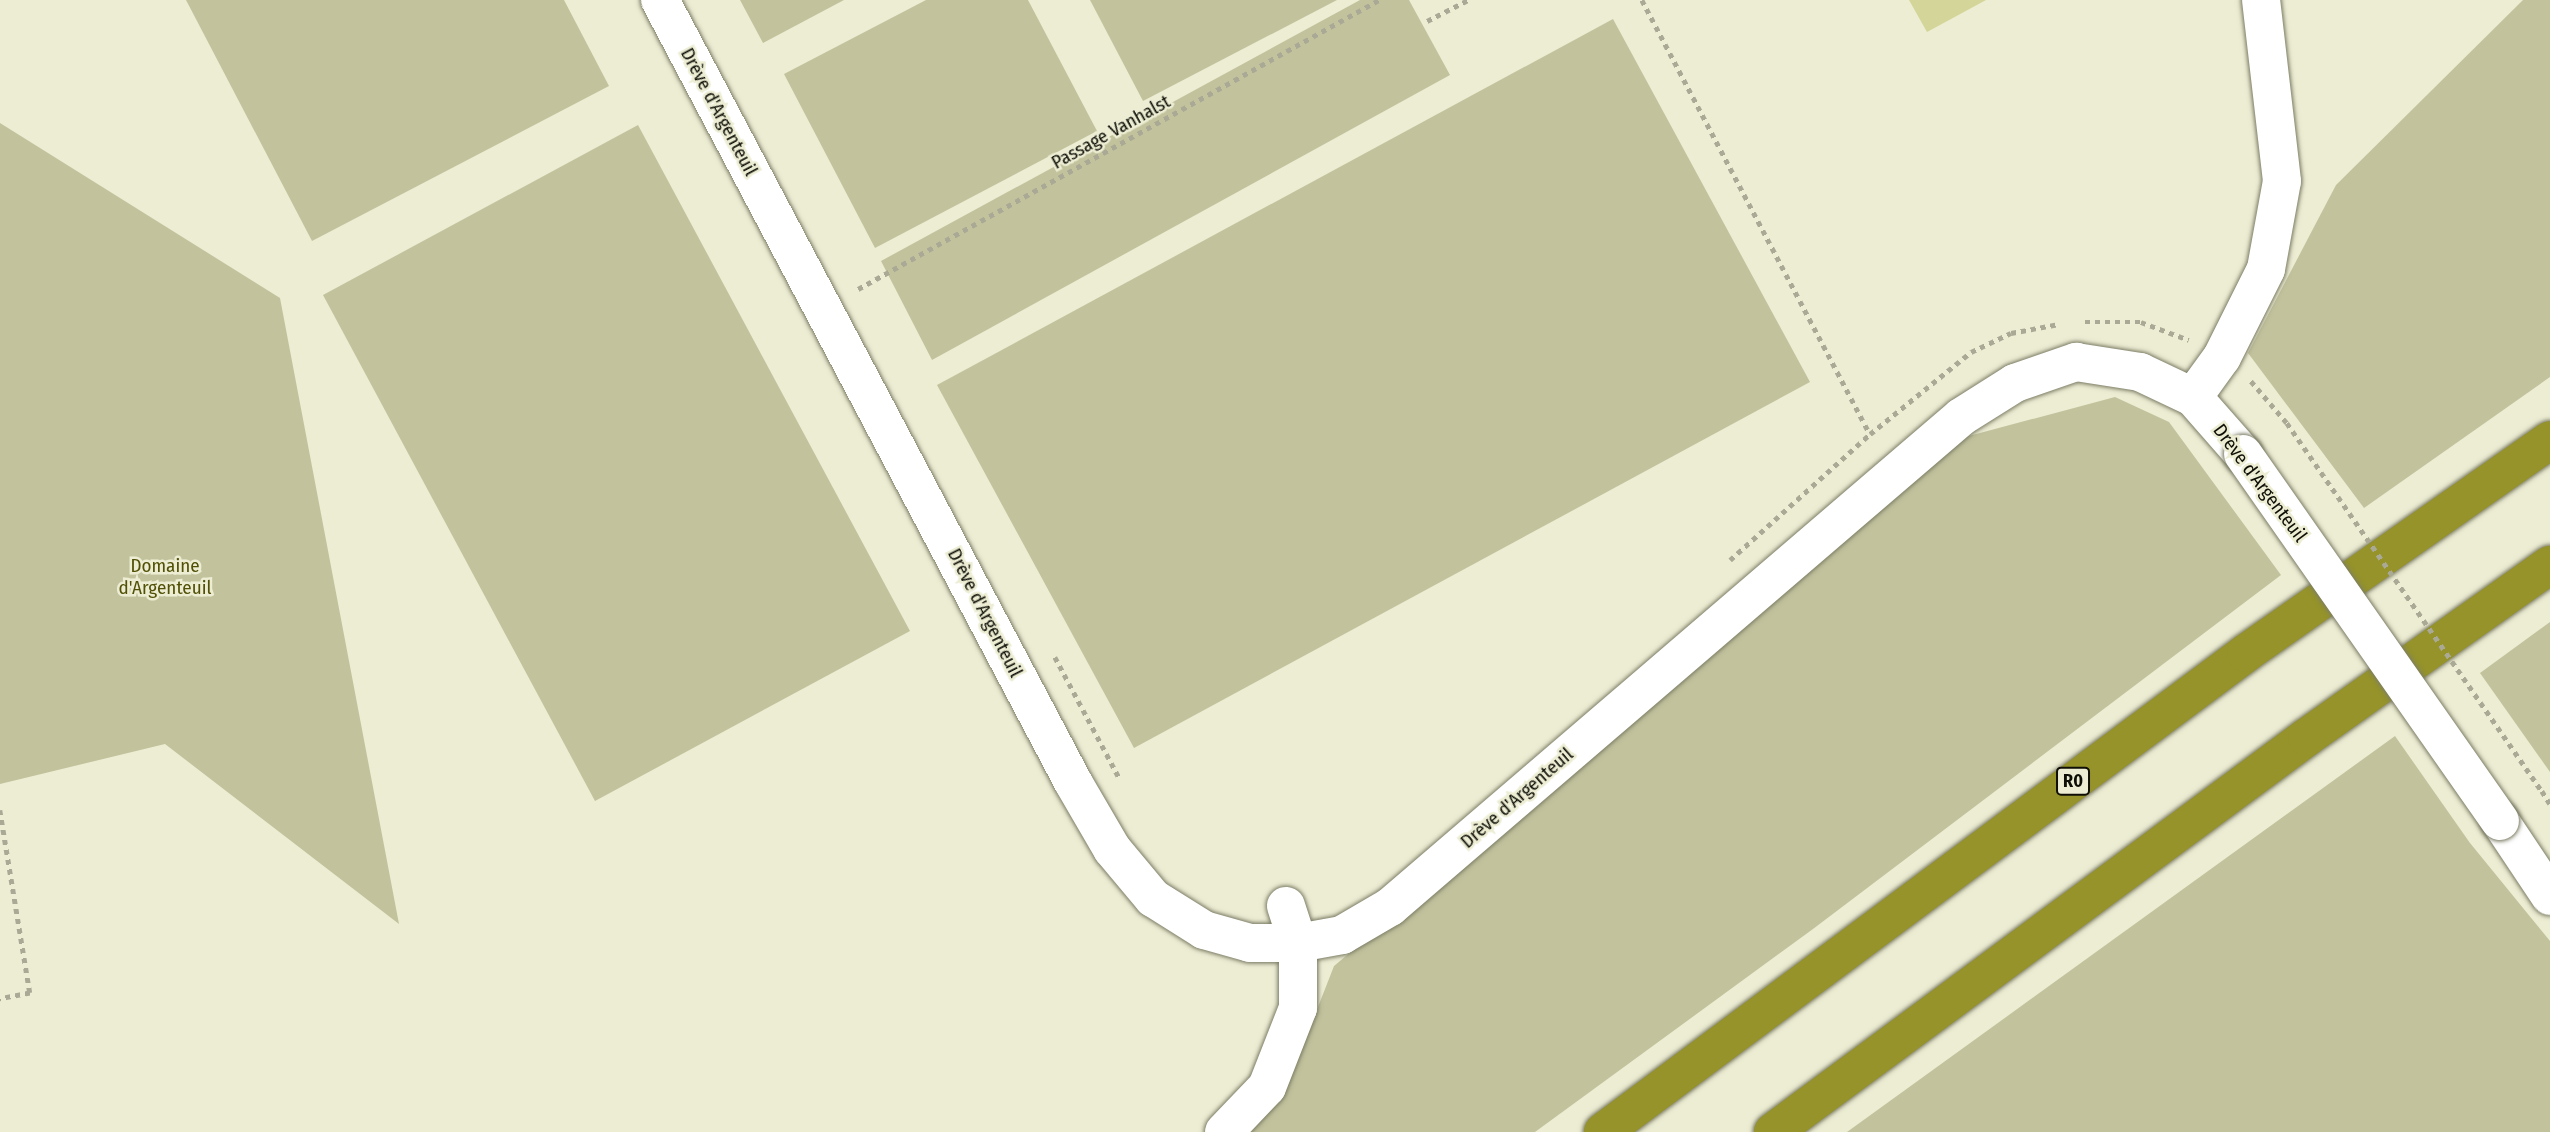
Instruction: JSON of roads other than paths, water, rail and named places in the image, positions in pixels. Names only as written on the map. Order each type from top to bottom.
[{"type":"highway","name":"R0","points":[[1604,1132],[2246,653],[2550,440]]},
{"type":"highway","points":[[1773,1132],[2308,737],[2550,565]]},
{"type":"street","name":"Drève d'Argenteuil","points":[[660,0],[1112,849],[1153,898],[1204,930],[1250,943],[1298,943],[1342,935],[1390,907],[1961,417],[2015,383],[2076,362],[2140,372],[2193,397],[2243,454],[2550,896]]},
{"type":"street","points":[[2193,397],[2222,357],[2266,269],[2271,244],[2281,181],[2261,0]]},
{"type":"street","points":[[1224,1132],[1267,1087],[1298,1008],[1298,943],[1286,906]]},
{"type":"park label","name":"Domaine d'Argenteuil","points":[[165,577]]}]
